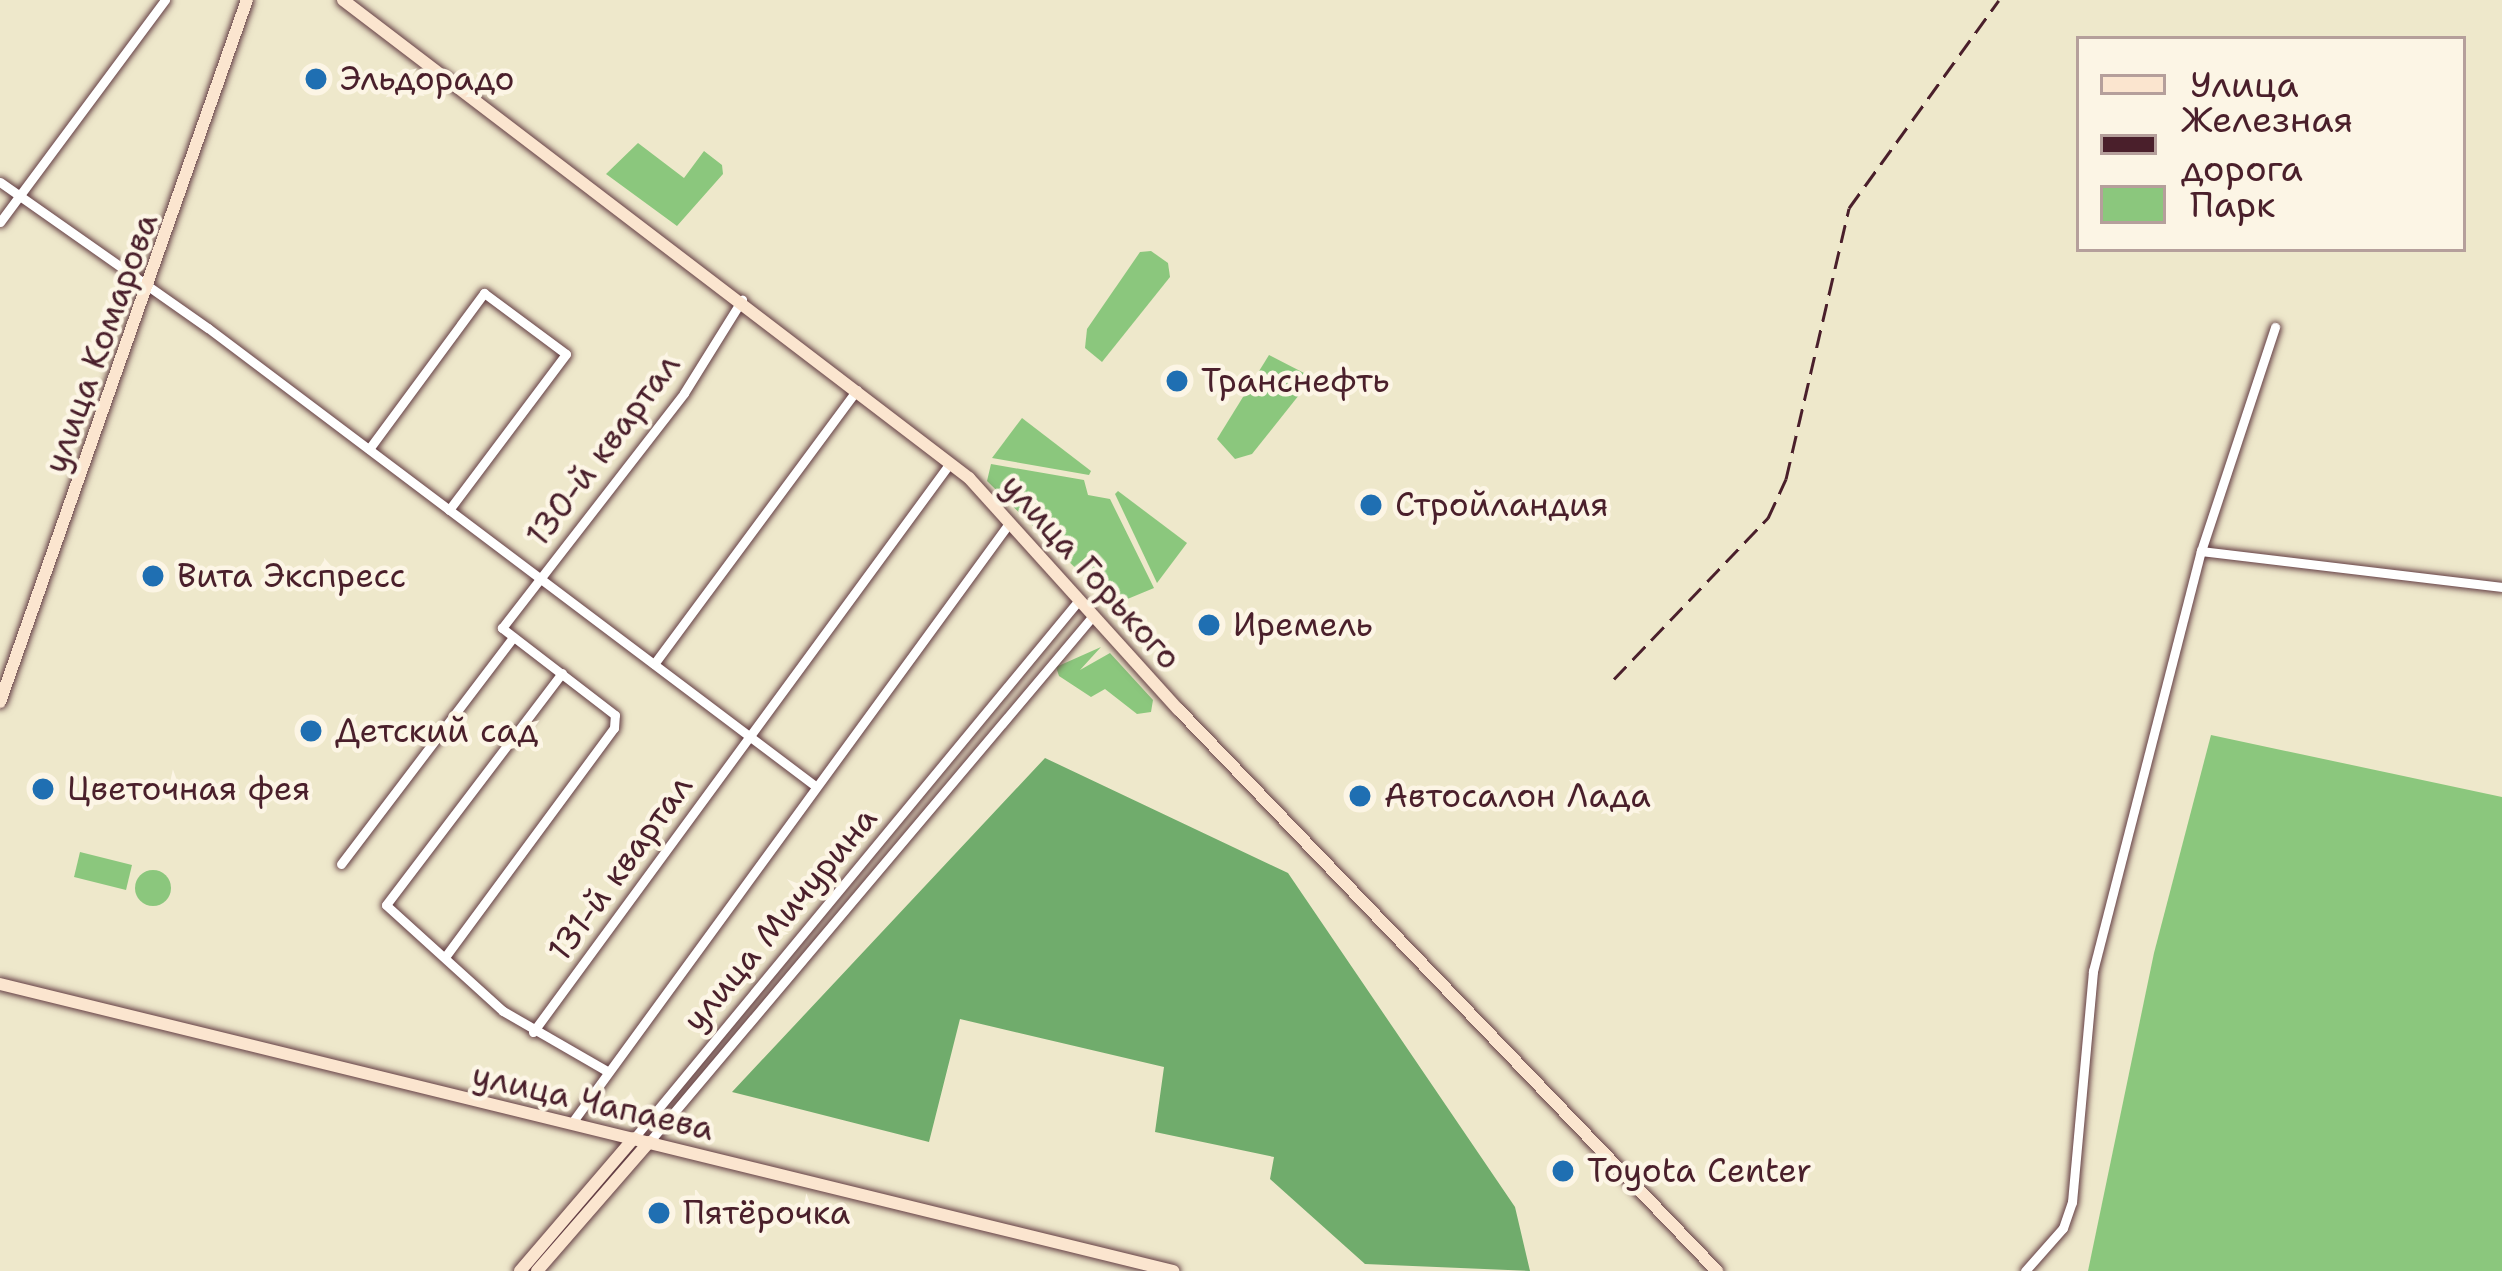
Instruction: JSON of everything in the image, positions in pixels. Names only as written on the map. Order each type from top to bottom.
[{"type":"main road","name":"улица Комарова","points":[[0,702],[151,288],[247,0]]},
{"type":"main road","name":"улица Горького","points":[[344,0],[742,300],[950,463],[1012,519],[1092,616],[1718,1271]]},
{"type":"main road","name":"улица Чапаева","points":[[0,984],[1173,1271]]},
{"type":"main road","name":"улица Мичурина","points":[[520,1271],[642,1140]]},
{"type":"main road","name":"улица Мичурина","points":[[537,1271],[642,1140]]},
{"type":"street","points":[[0,223],[165,0]]},
{"type":"street","points":[[0,182],[369,448],[814,785]]},
{"type":"street","points":[[369,448],[484,292],[566,354],[449,510]]},
{"type":"street","name":"130-й квартал","points":[[513,637],[502,628],[683,393],[742,300]]},
{"type":"street","points":[[2025,1271],[2063,1228],[2072,1202],[2093,971],[2201,551],[2275,327]]},
{"type":"street","points":[[654,664],[857,390]]},
{"type":"street","points":[[751,736],[950,463]]},
{"type":"street","points":[[571,1124],[1012,519]]},
{"type":"street","points":[[2201,551],[2502,587]]},
{"type":"street","name":"улица Мичурина","points":[[642,1140],[1079,600]]},
{"type":"street","name":"улица Мичурина","points":[[642,1140],[1092,616]]},
{"type":"street","points":[[341,864],[513,637],[615,715],[614,728],[445,958]]},
{"type":"street","points":[[562,673],[386,905],[533,1032],[607,1072]]},
{"type":"street","name":"131-й квартал","points":[[533,1032],[751,736]]},
{"type":"green space","points":[[638,143],[684,178],[704,151],[722,165],[723,174],[677,226],[606,174]]},
{"type":"green space","points":[[1151,251],[1168,263],[1170,277],[1102,362],[1085,348],[1087,329],[1140,252]]},
{"type":"green space","points":[[1269,355],[1304,373],[1303,390],[1252,454],[1235,459],[1217,439]]},
{"type":"green space","points":[[1022,418],[1091,471],[1089,475],[992,458]]},
{"type":"green space","points":[[991,464],[1084,480],[1088,495],[1110,499],[1154,588],[1113,605],[987,481]]},
{"type":"green space","points":[[1118,491],[1187,543],[1157,583],[1115,494]]},
{"type":"green space","points":[[1101,647],[1080,670],[1110,653],[1153,700],[1151,712],[1137,714],[1105,689],[1091,697],[1059,676],[1056,667]]},
{"type":"green space","points":[[2211,735],[2502,797],[2502,1271],[2088,1271],[2154,953]]},
{"type":"green space","points":[[1045,758],[1288,873],[1515,1207],[1530,1271],[1365,1264],[1270,1179],[1274,1157],[1155,1132],[1164,1067],[960,1019],[929,1142],[732,1092]]},
{"type":"green space","points":[[80,852],[132,865],[126,890],[74,877]]},
{"type":"green space","points":[[153,870],[166,875],[171,888],[166,901],[153,906],[140,901],[135,888],[140,875]]},
{"type":"railway","points":[[1614,679],[1768,518],[1786,479],[1849,208],[1999,0]]},
{"type":"place","name":"Эльдорадо","points":[[316,79]]},
{"type":"place","name":"Транснефть","points":[[1177,381]]},
{"type":"place","name":"Стройландия","points":[[1371,505]]},
{"type":"place","name":"Вита Экспресс","points":[[153,576]]},
{"type":"place","name":"Иремель","points":[[1209,625]]},
{"type":"place","name":"Детский сад","points":[[311,731]]},
{"type":"place","name":"Цветочная фея","points":[[43,789]]},
{"type":"place","name":"Автосалон Лада","points":[[1360,796]]},
{"type":"place","name":"Toyota Center","points":[[1563,1171]]},
{"type":"place","name":"Пятёрочка","points":[[659,1213]]}]
